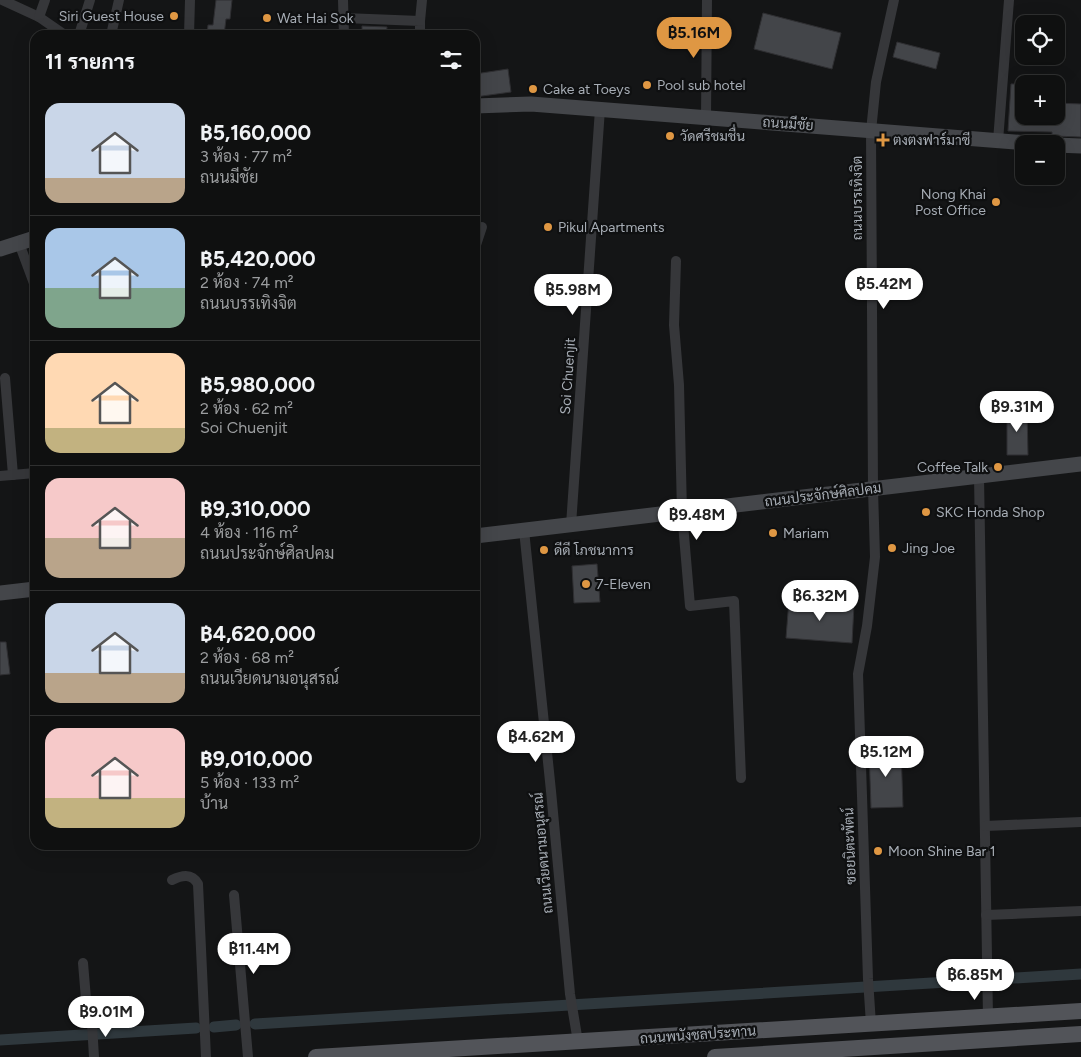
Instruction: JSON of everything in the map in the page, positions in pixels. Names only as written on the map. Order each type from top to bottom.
[{"type":"main road","name":"ถนนพนังชลประทาน","points":[[316,1057],[578,1050],[871,1024],[1081,1011]]},
{"type":"main road","name":"ถนนพนังชลประทาน","points":[[715,1057],[1081,1034]]},
{"type":"street","points":[[2,0],[39,17],[58,30]]},
{"type":"street","points":[[39,17],[45,0]]},
{"type":"street","points":[[81,30],[90,0]]},
{"type":"street","points":[[112,30],[119,0]]},
{"type":"street","points":[[189,30],[190,0]]},
{"type":"street","points":[[343,0],[344,30]]},
{"type":"street","points":[[420,30],[422,0]]},
{"type":"street","points":[[706,118],[707,0]]},
{"type":"street","name":"ถนนบรรเทิงจิต","points":[[873,489],[871,131],[876,82],[894,0]]},
{"type":"street","points":[[998,141],[1010,0]]},
{"type":"street","points":[[344,18],[420,21]]},
{"type":"street","name":"ถนนมีชัย","points":[[480,106],[531,104],[1015,142]]},
{"type":"street","name":"Soi Chuenjit","points":[[571,525],[600,109]]},
{"type":"street","points":[[1065,145],[1081,146]]},
{"type":"street","points":[[480,233],[482,227]]},
{"type":"street","points":[[0,250],[30,240]]},
{"type":"street","points":[[19,243],[30,273]]},
{"type":"street","points":[[676,261],[674,325],[679,385],[682,512],[690,606],[734,601],[742,778]]},
{"type":"street","points":[[5,378],[13,474]]},
{"type":"street","name":"ถนนประจักษ์ศิลปคม","points":[[480,535],[1081,464]]},
{"type":"street","points":[[0,476],[30,473]]},
{"type":"street","points":[[979,476],[988,1017]]},
{"type":"street","name":"ซอยนิตะพัตน์","points":[[871,1024],[858,674],[867,626],[875,557],[873,489]]},
{"type":"street","name":"ถนนเวียดนามอนุสรณ์","points":[[524,530],[570,994],[578,1050]]},
{"type":"street","points":[[0,593],[30,590]]},
{"type":"street","points":[[985,826],[1081,822]]},
{"type":"street","points":[[172,880],[186,875],[196,880],[198,884],[206,1057]]},
{"type":"street","points":[[234,895],[248,1057]]},
{"type":"street","points":[[986,915],[1081,911]]},
{"type":"street","points":[[83,963],[87,1011],[92,1024],[94,1055]]},
{"type":"building","points":[[216,0],[232,0],[230,19],[226,19],[225,30],[208,30],[208,25],[213,25]]},
{"type":"building","points":[[763,13],[841,33],[832,69],[754,49]]},
{"type":"building","points":[[362,26],[387,27],[387,30],[362,30]]},
{"type":"building","points":[[897,42],[940,53],[936,69],[893,57]]},
{"type":"building","points":[[508,69],[511,92],[480,96],[480,73]]},
{"type":"building","points":[[1011,84],[1015,84],[1015,125],[1065,125],[1065,103],[1081,104],[1081,137],[1052,135],[1052,132],[1008,131]]},
{"type":"building","points":[[1007,410],[1027,410],[1028,455],[1007,455]]},
{"type":"building","name":"7-Eleven","points":[[597,564],[600,602],[574,603],[572,566]]},
{"type":"building","points":[[789,600],[854,605],[852,643],[786,638]]},
{"type":"building","points":[[0,642],[6,642],[10,674],[0,675]]},
{"type":"building","points":[[901,749],[903,807],[871,808],[869,750]]},
{"type":"waterway","points":[[255,1024],[1081,974]]},
{"type":"waterway","points":[[214,1027],[236,1025]]},
{"type":"waterway","points":[[0,1040],[196,1028]]},
{"type":"place","name":"Siri Guest House","points":[[174,16]]},
{"type":"place","name":"Wat Hai Sok","points":[[267,18]]},
{"type":"place","name":"Pool sub hotel","points":[[647,85]]},
{"type":"place","name":"Cake at Toeys","points":[[533,89]]},
{"type":"place","name":"วัดศรีชมชื่น","points":[[670,136]]},
{"type":"place","name":"ตงตงฟาร์มาซี","points":[[883,140]]},
{"type":"place","name":"Nong Khai Post Office","points":[[996,202]]},
{"type":"place","name":"Pikul Apartments","points":[[548,227]]},
{"type":"place","name":"Coffee Talk","points":[[998,467]]},
{"type":"place","name":"SKC Honda Shop","points":[[926,512]]},
{"type":"place","name":"Mariam","points":[[773,533]]},
{"type":"place","name":"Jing Joe","points":[[892,548]]},
{"type":"place","name":"ดีดี โภชนาการ","points":[[544,550]]},
{"type":"place","name":"7-Eleven","points":[[586,584]]},
{"type":"place","name":"Moon Shine Bar 1","points":[[878,851]]}]
